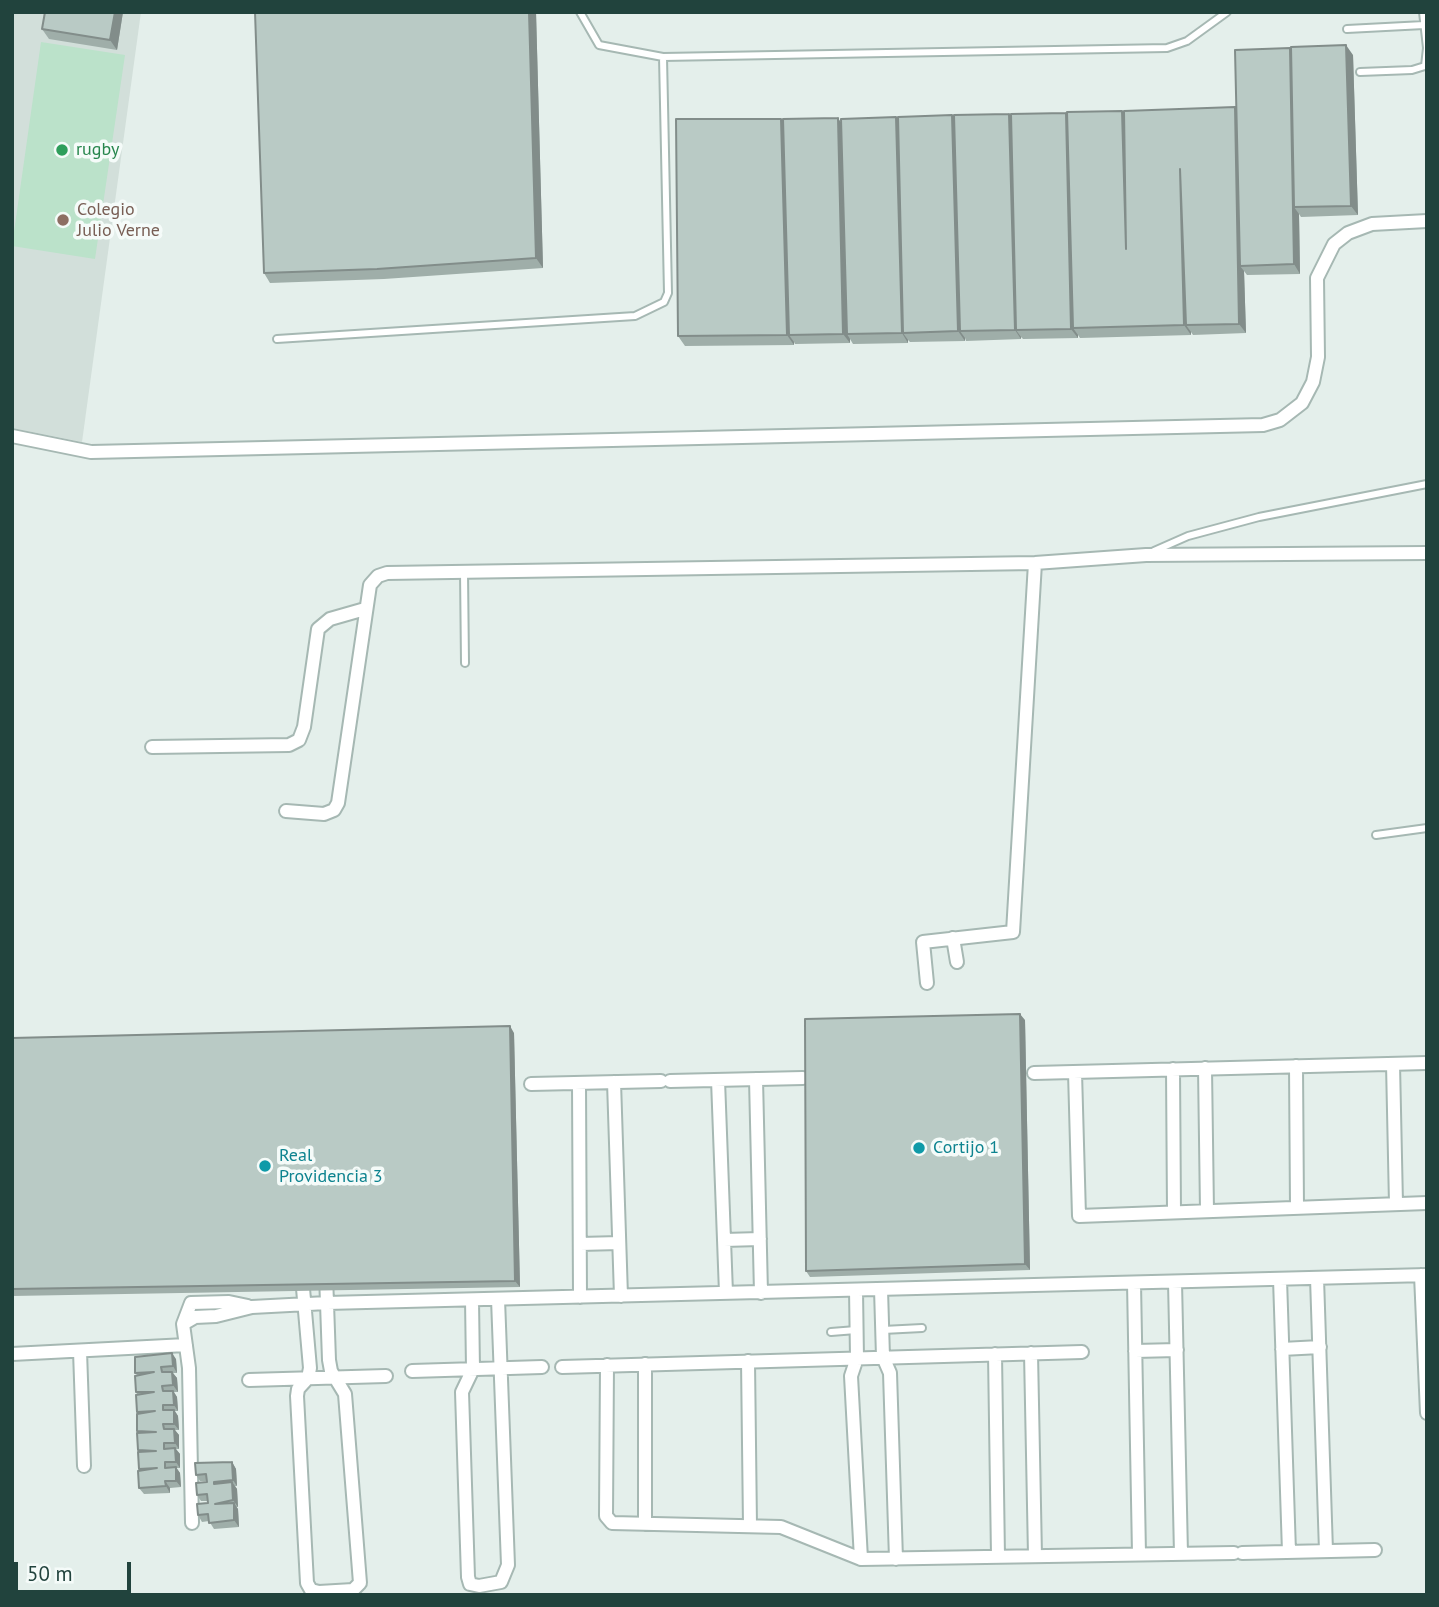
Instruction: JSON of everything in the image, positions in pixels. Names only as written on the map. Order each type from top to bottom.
[{"type":"street","points":[[12,436],[91,452],[1264,425],[1280,419],[1301,403],[1313,383],[1318,357],[1317,278],[1334,244],[1348,233],[1372,224],[1427,221]]},
{"type":"street","points":[[286,811],[324,814],[334,810],[338,803],[370,585],[378,576],[387,573],[1035,562],[1146,555],[1427,553]]},
{"type":"street","points":[[927,983],[923,942],[1013,932],[1035,562]]},
{"type":"street","points":[[152,747],[289,745],[299,740],[304,727],[318,629],[330,619],[365,609]]},
{"type":"street","points":[[953,938],[957,962]]},
{"type":"street","points":[[1034,1073],[1427,1063]]},
{"type":"street","points":[[1393,1064],[1396,1204]]},
{"type":"street","points":[[1296,1066],[1297,1208]]},
{"type":"street","points":[[1205,1068],[1207,1211]]},
{"type":"street","points":[[1173,1069],[1174,1212]]},
{"type":"street","points":[[1074,1072],[1079,1216],[1427,1203]]},
{"type":"street","points":[[531,1084],[803,1078]]},
{"type":"street","points":[[756,1079],[761,1293]]},
{"type":"street","points":[[718,1080],[726,1293]]},
{"type":"street","points":[[614,1082],[621,1296]]},
{"type":"street","points":[[579,1083],[580,1297]]},
{"type":"street","points":[[724,1240],[760,1239]]},
{"type":"street","points":[[580,1244],[619,1242]]},
{"type":"street","points":[[301,1262],[303,1305],[309,1342],[308,1378],[298,1388],[297,1396],[307,1583],[311,1590],[319,1592],[353,1590],[360,1583],[345,1394],[329,1360],[326,1259]]},
{"type":"street","points":[[192,1523],[187,1345],[183,1324],[195,1317],[216,1316],[252,1307],[856,1290],[931,1282],[1134,1283],[1424,1275],[1427,1413]]},
{"type":"street","points":[[1317,1278],[1326,1551]]},
{"type":"street","points":[[1280,1279],[1289,1552]]},
{"type":"street","points":[[1175,1282],[1181,1554]]},
{"type":"street","points":[[1134,1283],[1139,1555]]},
{"type":"street","points":[[881,1289],[883,1357],[890,1373],[896,1559]]},
{"type":"street","points":[[856,1290],[858,1358],[851,1376],[861,1559]]},
{"type":"street","points":[[472,1300],[473,1369],[462,1392],[468,1577],[470,1584],[479,1586],[501,1581],[508,1566],[498,1299]]},
{"type":"street","points":[[12,1354],[187,1345]]},
{"type":"street","points":[[1282,1349],[1320,1348]]},
{"type":"street","points":[[1135,1351],[1177,1350]]},
{"type":"street","points":[[80,1351],[84,1466]]},
{"type":"street","points":[[562,1367],[1083,1352]]},
{"type":"street","points":[[1031,1353],[1035,1556]]},
{"type":"street","points":[[995,1354],[998,1557]]},
{"type":"street","points":[[748,1361],[750,1526]]},
{"type":"street","points":[[645,1364],[645,1524]]},
{"type":"street","points":[[607,1365],[606,1516],[612,1522],[791,1529],[861,1559],[1375,1550]]},
{"type":"street","points":[[412,1371],[542,1367]]},
{"type":"street","points":[[250,1380],[386,1376]]},
{"type":"lane","points":[[580,12],[599,45],[663,57],[1167,48],[1188,41],[1227,12]]},
{"type":"lane","points":[[1360,72],[1412,69],[1424,65],[1423,12]]},
{"type":"lane","points":[[1347,29],[1424,25]]},
{"type":"lane","points":[[277,339],[635,316],[664,302],[668,293],[663,57]]},
{"type":"lane","points":[[1146,555],[1188,536],[1247,520],[1427,484]]},
{"type":"lane","points":[[464,572],[465,663]]},
{"type":"lane","points":[[1376,835],[1427,828]]},
{"type":"lane","points":[[883,1330],[922,1328]]},
{"type":"lane","points":[[831,1332],[858,1330]]},
{"type":"shaded area","name":"Colegio Julio Verne","points":[[12,12],[141,12],[82,442],[12,428]]},
{"type":"green space","points":[[41,42],[125,55],[95,259],[12,246]]},
{"type":"building","points":[[45,12],[115,12],[110,40],[42,29]]},
{"type":"building","points":[[255,12],[529,12],[536,258],[377,269],[264,273]]},
{"type":"building","points":[[1346,45],[1351,206],[1294,207],[1291,47]]},
{"type":"building","points":[[1290,48],[1294,264],[1240,266],[1235,50]]},
{"type":"building","points":[[1235,107],[1239,324],[1186,325],[1180,169],[1184,325],[1073,328],[1067,112],[1122,111],[1126,249],[1124,111]]},
{"type":"building","points":[[1066,113],[1071,329],[1016,330],[1011,114]]},
{"type":"building","points":[[1009,114],[1015,330],[960,331],[954,115]]},
{"type":"building","points":[[952,115],[958,331],[903,333],[898,117]]},
{"type":"building","points":[[896,117],[902,333],[847,334],[841,119]]},
{"type":"building","points":[[838,118],[843,334],[789,335],[783,119]]},
{"type":"building","points":[[676,119],[781,119],[787,335],[678,336]]},
{"type":"building","name":"Cortijo 1","points":[[1020,1014],[1025,1264],[806,1271],[805,1019]]},
{"type":"building","name":"Real Providencia 3","points":[[510,1026],[515,1281],[12,1289],[12,1038]]},
{"type":"building","points":[[172,1353],[173,1366],[161,1367],[162,1372],[172,1372],[173,1385],[162,1386],[163,1391],[173,1391],[174,1405],[163,1405],[163,1410],[174,1410],[174,1424],[163,1424],[164,1429],[174,1429],[175,1443],[164,1443],[164,1449],[175,1448],[176,1462],[165,1462],[165,1468],[176,1467],[176,1481],[165,1481],[166,1486],[139,1488],[138,1471],[157,1468],[139,1469],[138,1452],[156,1451],[138,1450],[137,1433],[156,1432],[137,1431],[137,1414],[155,1411],[137,1412],[136,1395],[154,1392],[136,1392],[135,1376],[154,1372],[135,1373],[135,1357]]},
{"type":"building","points":[[232,1462],[233,1480],[214,1484],[232,1482],[233,1500],[215,1504],[234,1503],[234,1520],[209,1523],[208,1514],[198,1515],[197,1504],[208,1503],[207,1494],[197,1495],[196,1483],[207,1482],[206,1474],[196,1475],[195,1463]]},
{"type":"place","name":"rugby","points":[[62,150]]},
{"type":"place","name":"Colegio Julio Verne","points":[[63,220]]},
{"type":"place","name":"Cortijo 1","points":[[919,1148]]},
{"type":"place","name":"Real Providencia 3","points":[[265,1166]]}]
